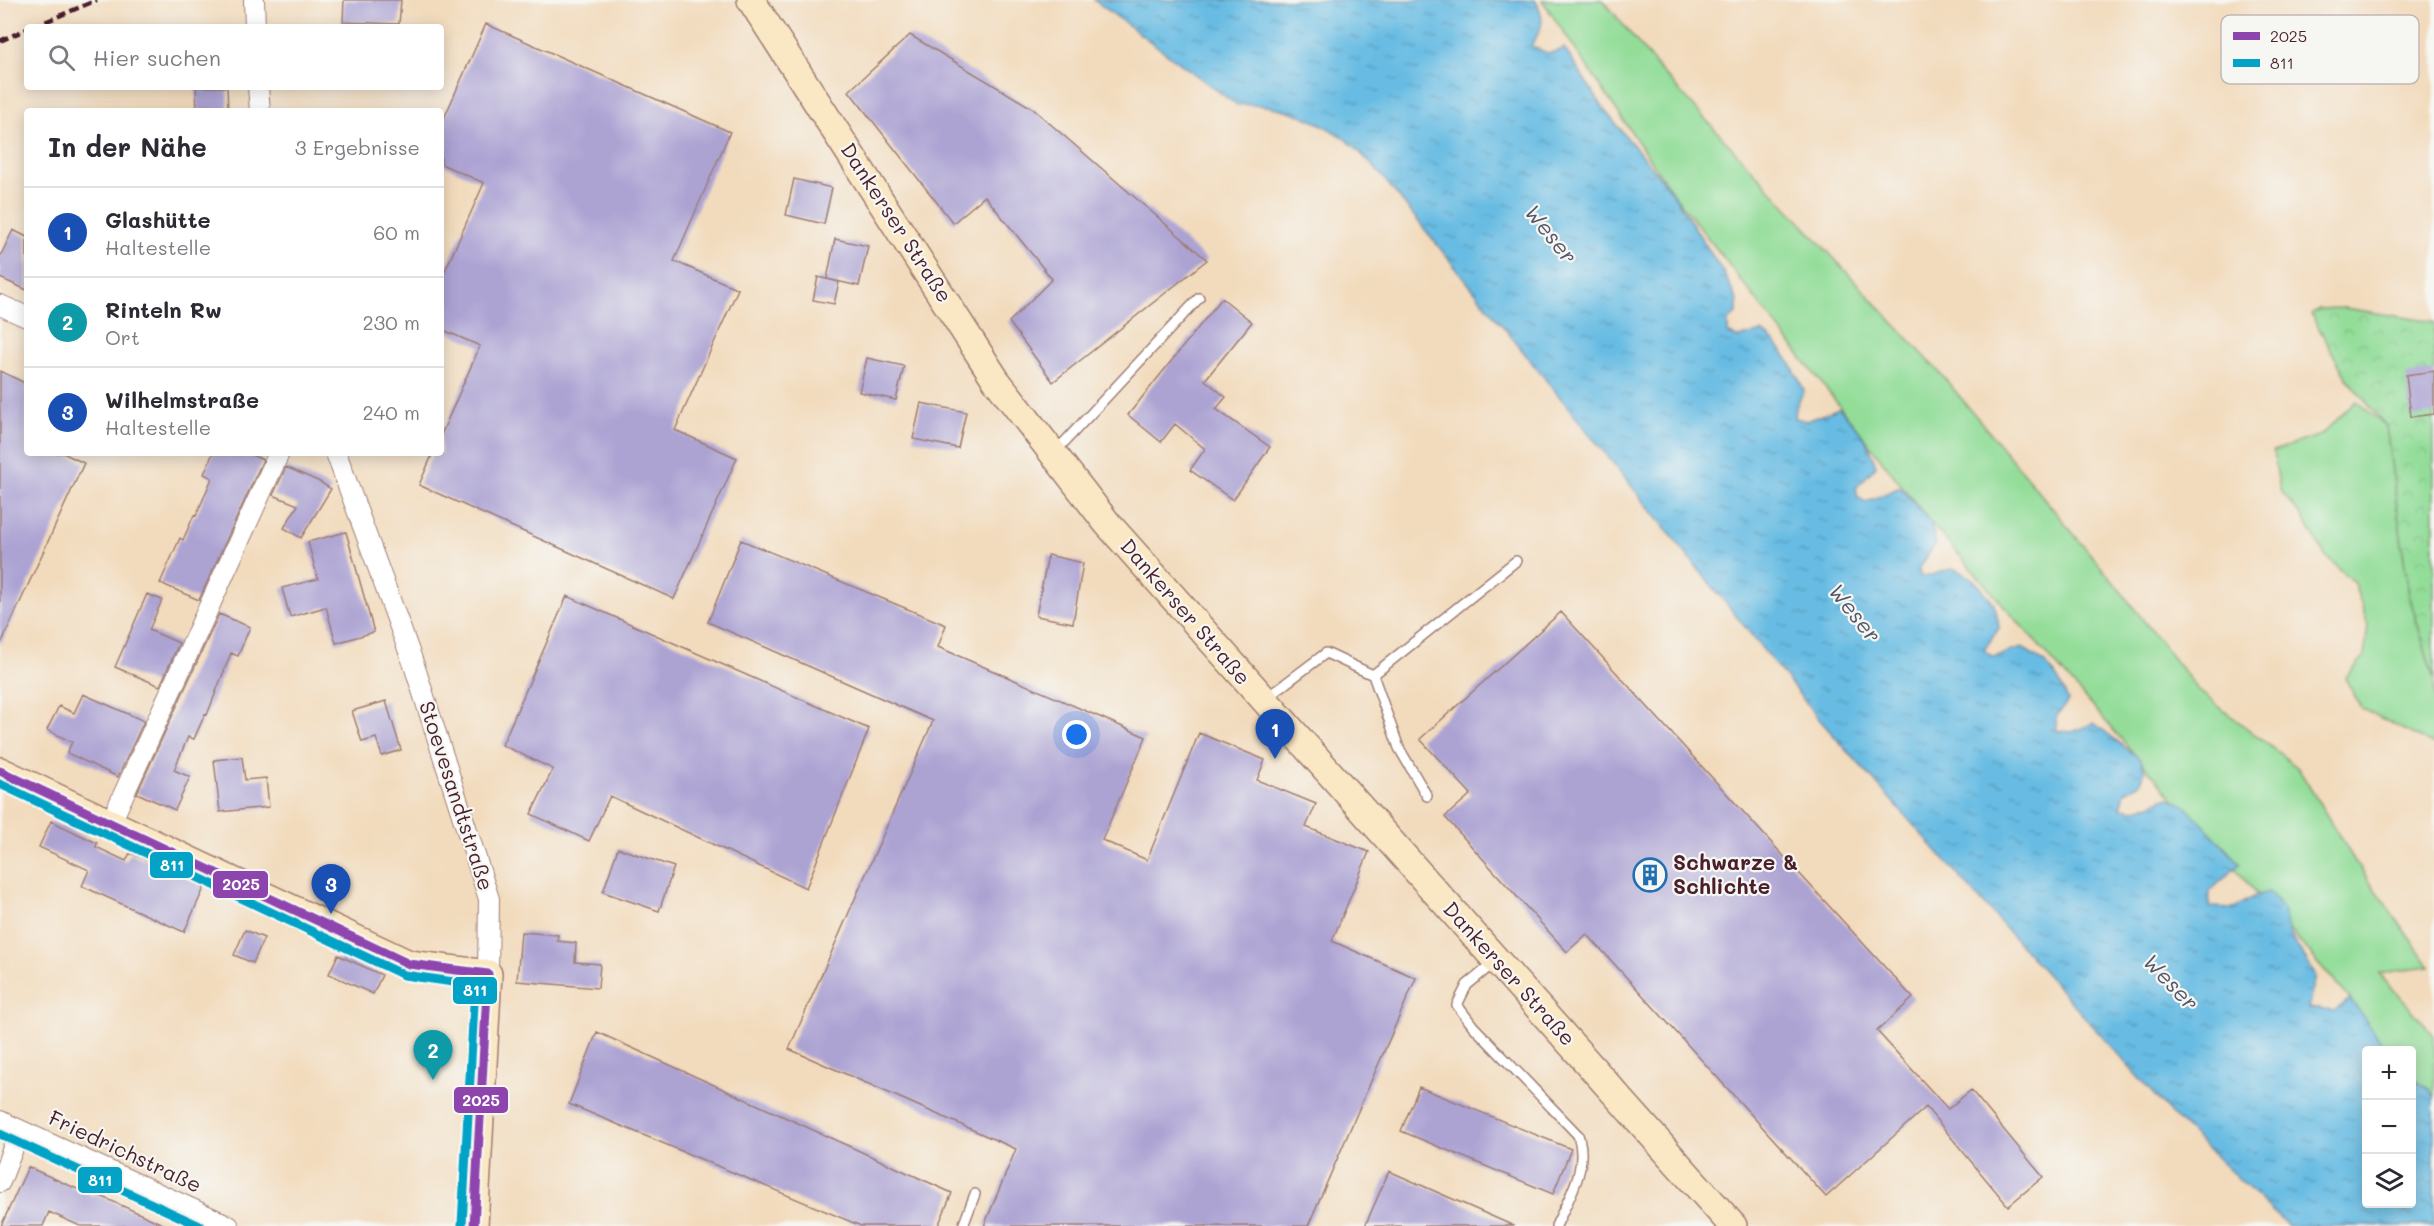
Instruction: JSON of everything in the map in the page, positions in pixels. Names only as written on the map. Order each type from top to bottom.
[{"type":"main road","name":"Dankerser Straße","points":[[752,0],[996,380],[1052,455],[1107,523],[1263,700],[1733,1226]]},
{"type":"main road","points":[[0,771],[409,964],[488,974]]},
{"type":"main road","name":"Stoevesandtstraße","points":[[474,1226],[488,974]]},
{"type":"street","points":[[254,0],[255,24]]},
{"type":"street","points":[[258,90],[260,108]]},
{"type":"street","points":[[0,305],[24,316]]},
{"type":"street","points":[[111,822],[278,456]]},
{"type":"street","name":"Stoevesandtstraße","points":[[337,456],[414,665],[489,899],[488,974]]},
{"type":"street","name":"Friedrichstraße","points":[[0,1120],[230,1226]]},
{"type":"street","points":[[0,1182],[20,1130]]},
{"type":"lane","points":[[1052,455],[1199,298]]},
{"type":"lane","points":[[1373,675],[1516,561]]},
{"type":"lane","points":[[1263,700],[1326,653],[1373,675],[1399,748],[1427,796]]},
{"type":"lane","points":[[1496,960],[1467,985],[1457,1005],[1473,1026],[1578,1135],[1583,1151],[1578,1178],[1556,1226]]},
{"type":"lane","points":[[963,1226],[975,1194]]},
{"type":"green space","points":[[1542,0],[1603,0],[1659,69],[1941,374],[2111,579],[2199,691],[2298,768],[2354,860],[2430,967],[2379,973],[2434,1035],[2434,1097],[2429,1089],[2416,1081],[2416,1046],[2383,1046],[2350,999],[1931,523],[1672,192]]},
{"type":"green space","points":[[2345,308],[2434,322],[2434,680],[2409,595],[2386,426],[2347,379],[2311,314],[2319,309]]},
{"type":"green space","points":[[2356,401],[2386,426],[2409,595],[2434,680],[2434,745],[2361,708],[2345,678],[2364,657],[2368,625],[2354,583],[2325,555],[2303,518],[2280,490],[2273,451],[2321,435]]},
{"type":"water","name":"Weser","points":[[1094,0],[1535,0],[1541,12],[1542,23],[1531,45],[1547,52],[1555,52],[1564,48],[1606,112],[1672,192],[1724,274],[1737,301],[1737,313],[1728,321],[1728,333],[1738,338],[1762,332],[1782,351],[1792,365],[1804,390],[1796,407],[1795,418],[1807,421],[1839,408],[1857,428],[1870,448],[1876,466],[1856,488],[1858,498],[1867,502],[1900,487],[1931,523],[1936,544],[1919,567],[1920,576],[1929,576],[1952,569],[1958,570],[1976,582],[1994,605],[1999,628],[1984,650],[1993,657],[2022,648],[2039,658],[2051,669],[2060,683],[2068,701],[2056,717],[2056,730],[2072,732],[2094,723],[2140,759],[2145,771],[2140,784],[2125,792],[2121,808],[2135,810],[2168,797],[2185,805],[2240,864],[2210,891],[2209,907],[2234,908],[2255,896],[2269,892],[2283,910],[2289,933],[2316,976],[2308,1008],[2334,1011],[2350,999],[2383,1044],[2384,1046],[2362,1046],[2362,1208],[2416,1208],[2416,1081],[2429,1089],[2434,1097],[2434,1226],[2288,1226],[2172,1115],[1819,719],[1364,156],[1333,131],[1307,118],[1280,108],[1251,104],[1237,105]]},
{"type":"building","points":[[344,0],[401,0],[399,24],[343,22]]},
{"type":"building","points":[[486,24],[730,132],[674,261],[738,289],[675,430],[737,458],[674,599],[419,485],[432,456],[444,456],[444,428],[480,346],[444,330],[444,273],[484,183],[444,165],[444,118]]},
{"type":"building","points":[[910,35],[1032,108],[1207,260],[1053,382],[1009,322],[1052,279],[985,196],[953,223],[849,91]]},
{"type":"building","points":[[196,90],[227,90],[228,108],[197,108]]},
{"type":"building","points":[[794,179],[832,188],[824,224],[786,215]]},
{"type":"building","points":[[13,230],[24,236],[24,289],[0,278],[0,257]]},
{"type":"building","points":[[835,239],[868,246],[859,286],[827,279]]},
{"type":"building","points":[[818,277],[839,282],[834,304],[813,300]]},
{"type":"building","points":[[1222,298],[1252,322],[1205,380],[1226,397],[1216,409],[1270,447],[1233,500],[1190,470],[1205,449],[1175,424],[1161,442],[1128,415]]},
{"type":"building","points":[[867,358],[904,366],[896,400],[859,392]]},
{"type":"building","points":[[0,371],[24,383],[24,456],[69,456],[84,463],[0,646]]},
{"type":"building","points":[[2434,371],[2434,414],[2411,417],[2406,375]]},
{"type":"building","points":[[921,403],[966,412],[958,448],[913,439]]},
{"type":"building","points":[[212,456],[254,456],[263,460],[199,600],[160,583],[180,538],[183,540],[194,515],[196,516],[212,478],[204,474]]},
{"type":"building","points":[[286,467],[331,489],[301,538],[284,528],[298,505],[273,495]]},
{"type":"building","points":[[346,532],[374,632],[336,643],[326,607],[290,617],[282,588],[318,579],[308,542]]},
{"type":"building","points":[[741,540],[946,625],[938,647],[1146,737],[1102,840],[1147,860],[1199,733],[1265,760],[1257,780],[1316,804],[1306,827],[1369,852],[1332,941],[1416,978],[1308,1226],[984,1226],[1016,1149],[789,1049],[933,721],[708,622]]},
{"type":"building","points":[[1048,555],[1083,563],[1073,623],[1036,616]]},
{"type":"building","points":[[147,594],[162,600],[149,630],[179,643],[160,686],[115,667]]},
{"type":"building","points":[[567,596],[869,729],[806,888],[610,796],[589,841],[531,814],[553,769],[502,745]]},
{"type":"building","name":"Schwarze & Schlichte","points":[[1561,612],[1913,998],[1877,1031],[1948,1109],[1971,1090],[2043,1177],[2008,1206],[1926,1107],[1826,1197],[1587,934],[1567,952],[1445,817],[1471,794],[1420,739]]},
{"type":"building","points":[[219,614],[250,627],[238,656],[231,653],[207,715],[205,714],[194,739],[188,737],[174,770],[190,777],[175,810],[137,793]]},
{"type":"building","points":[[83,694],[144,721],[118,777],[67,753],[72,742],[47,730],[59,706],[74,713]]},
{"type":"building","points":[[386,701],[401,750],[382,756],[376,738],[362,742],[352,711]]},
{"type":"building","points":[[242,757],[245,780],[266,778],[269,807],[220,812],[214,760]]},
{"type":"building","points":[[51,821],[97,843],[96,847],[126,861],[130,853],[205,886],[184,932],[82,886],[89,870],[39,847]]},
{"type":"building","points":[[618,848],[674,867],[659,911],[603,892]]},
{"type":"building","points":[[245,930],[264,938],[253,963],[234,955]]},
{"type":"building","points":[[521,932],[558,935],[557,941],[576,943],[575,962],[600,964],[598,988],[517,981]]},
{"type":"building","points":[[338,955],[382,975],[373,994],[329,974]]},
{"type":"building","points":[[597,1032],[952,1193],[938,1226],[861,1226],[569,1104]]},
{"type":"building","points":[[1419,1087],[1571,1149],[1553,1194],[1401,1131]]},
{"type":"building","points":[[28,1167],[93,1196],[94,1193],[167,1226],[80,1226],[49,1212],[43,1226],[1,1226]]},
{"type":"building","points":[[1389,1171],[1514,1226],[1365,1226]]},
{"type":"railway","points":[[40,24],[97,0]]},
{"type":"railway","points":[[0,41],[24,30]]},
{"type":"transit line","name":"2025","points":[[0,771],[409,964],[488,974]]},
{"type":"transit line","name":"811","points":[[0,784],[404,975],[475,985],[462,1225]]},
{"type":"transit line","name":"2025","points":[[474,1226],[488,974]]},
{"type":"transit line","name":"811","points":[[0,1134],[200,1226]]},
{"type":"place","name":"Glashütte","points":[[1275,759]]},
{"type":"place","name":"Schwarze & Schlichte","points":[[1650,875]]},
{"type":"place","name":"Wilhelmstraße","points":[[331,914]]},
{"type":"place","name":"Rinteln Rw","points":[[433,1080]]}]
